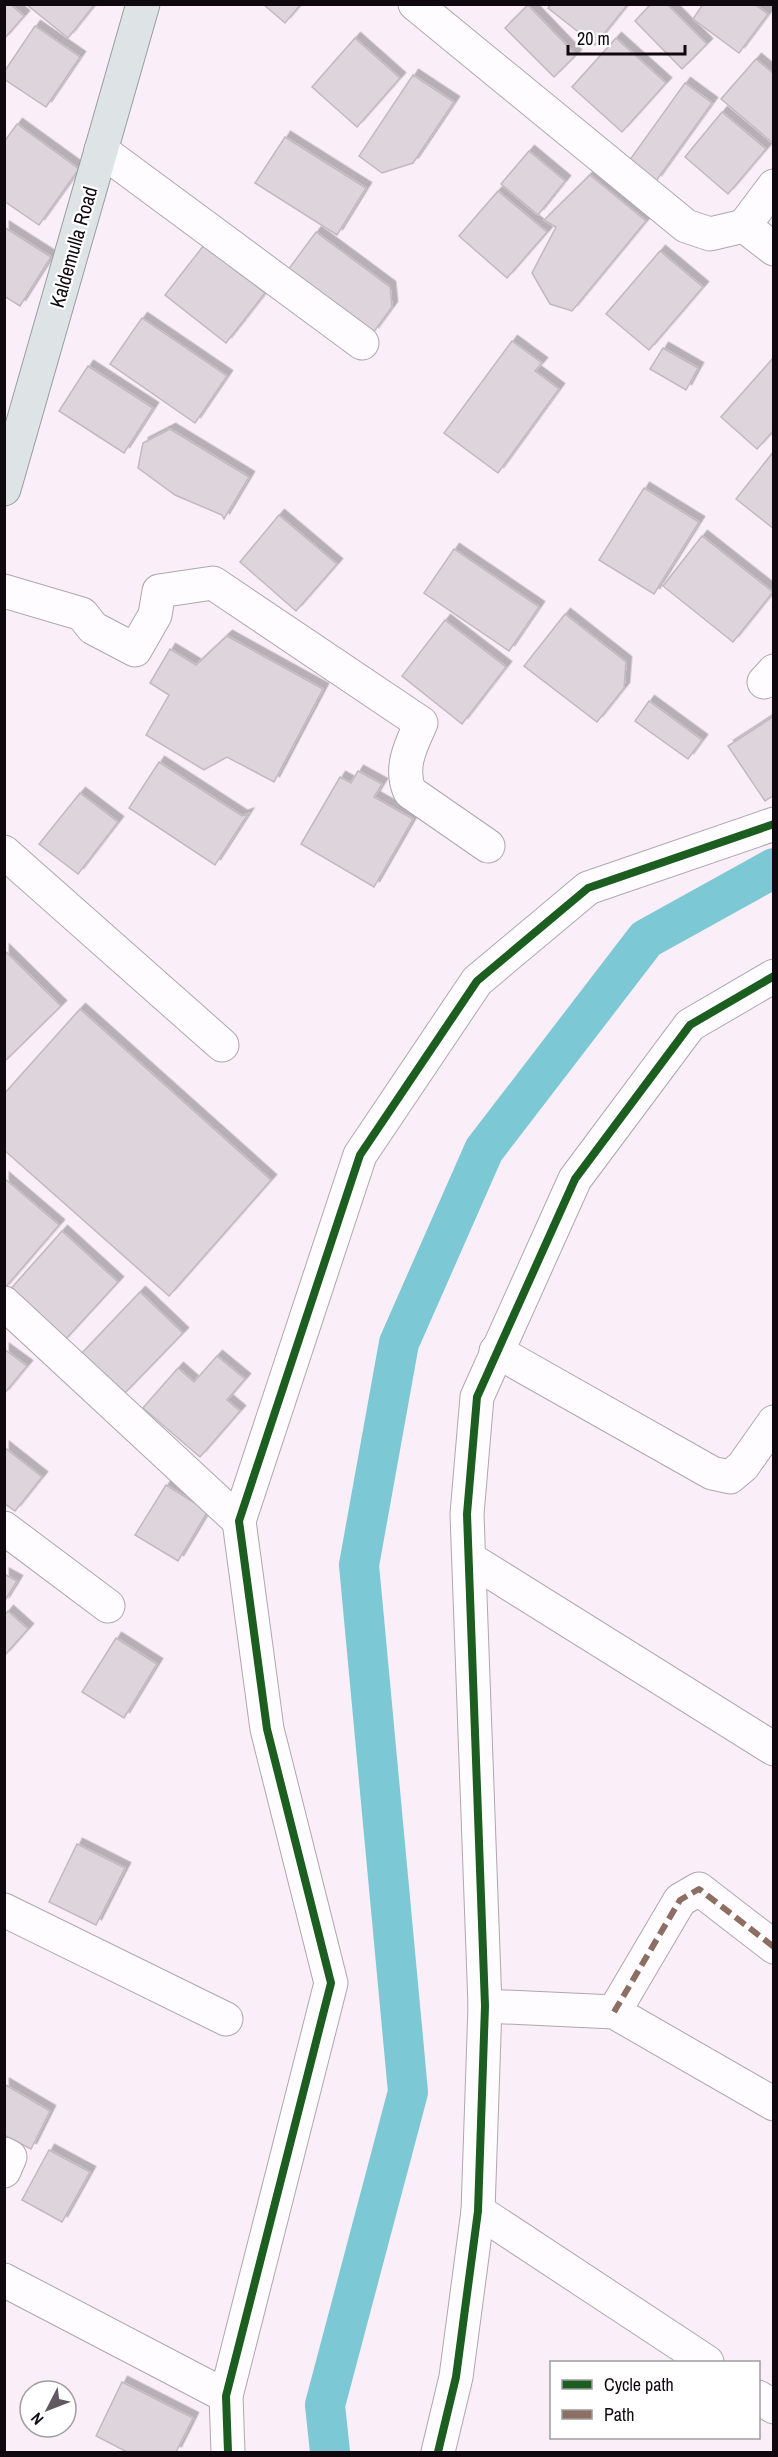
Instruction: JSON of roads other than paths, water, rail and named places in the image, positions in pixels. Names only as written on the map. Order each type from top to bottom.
[{"type":"main road","name":"Kaldemulla Road","points":[[4,489],[143,4]]},
{"type":"street","points":[[415,4],[686,226],[710,234],[744,226],[774,186]]},
{"type":"street","points":[[100,150],[362,343]]},
{"type":"street","points":[[744,226],[774,249]]},
{"type":"street","points":[[4,591],[82,614],[93,628],[135,650],[155,615],[159,591],[213,583],[421,723],[407,753],[408,786],[411,792],[488,846]]},
{"type":"street","points":[[228,2452],[226,2396],[331,1983],[267,1729],[239,1521],[360,1155],[477,981],[588,888],[774,824]]},
{"type":"street","points":[[4,852],[222,1045]]},
{"type":"street","points":[[438,2452],[456,2378],[478,2211],[485,2006],[467,1514],[477,1397],[575,1179],[690,1025],[774,976]]},
{"type":"street","points":[[4,1303],[239,1521]]},
{"type":"street","points":[[496,1351],[712,1473],[730,1477],[743,1466],[774,1422]]},
{"type":"street","points":[[4,1528],[108,1606]]},
{"type":"street","points":[[470,1559],[774,1749]]},
{"type":"street","points":[[614,2012],[680,1900],[699,1889],[774,1947]]},
{"type":"street","points":[[4,1910],[226,2019]]},
{"type":"street","points":[[485,2006],[614,2012],[774,2104]]},
{"type":"street","points":[[4,2154],[10,2157],[4,2171]]},
{"type":"street","points":[[478,2211],[705,2361]]},
{"type":"street","points":[[4,2280],[226,2396]]},
{"type":"street","points":[[760,2398],[774,2407]]},
{"type":"waterway","points":[[330,2452],[325,2405],[408,2092],[359,1565],[399,1343],[484,1150],[646,939],[774,868]]}]
